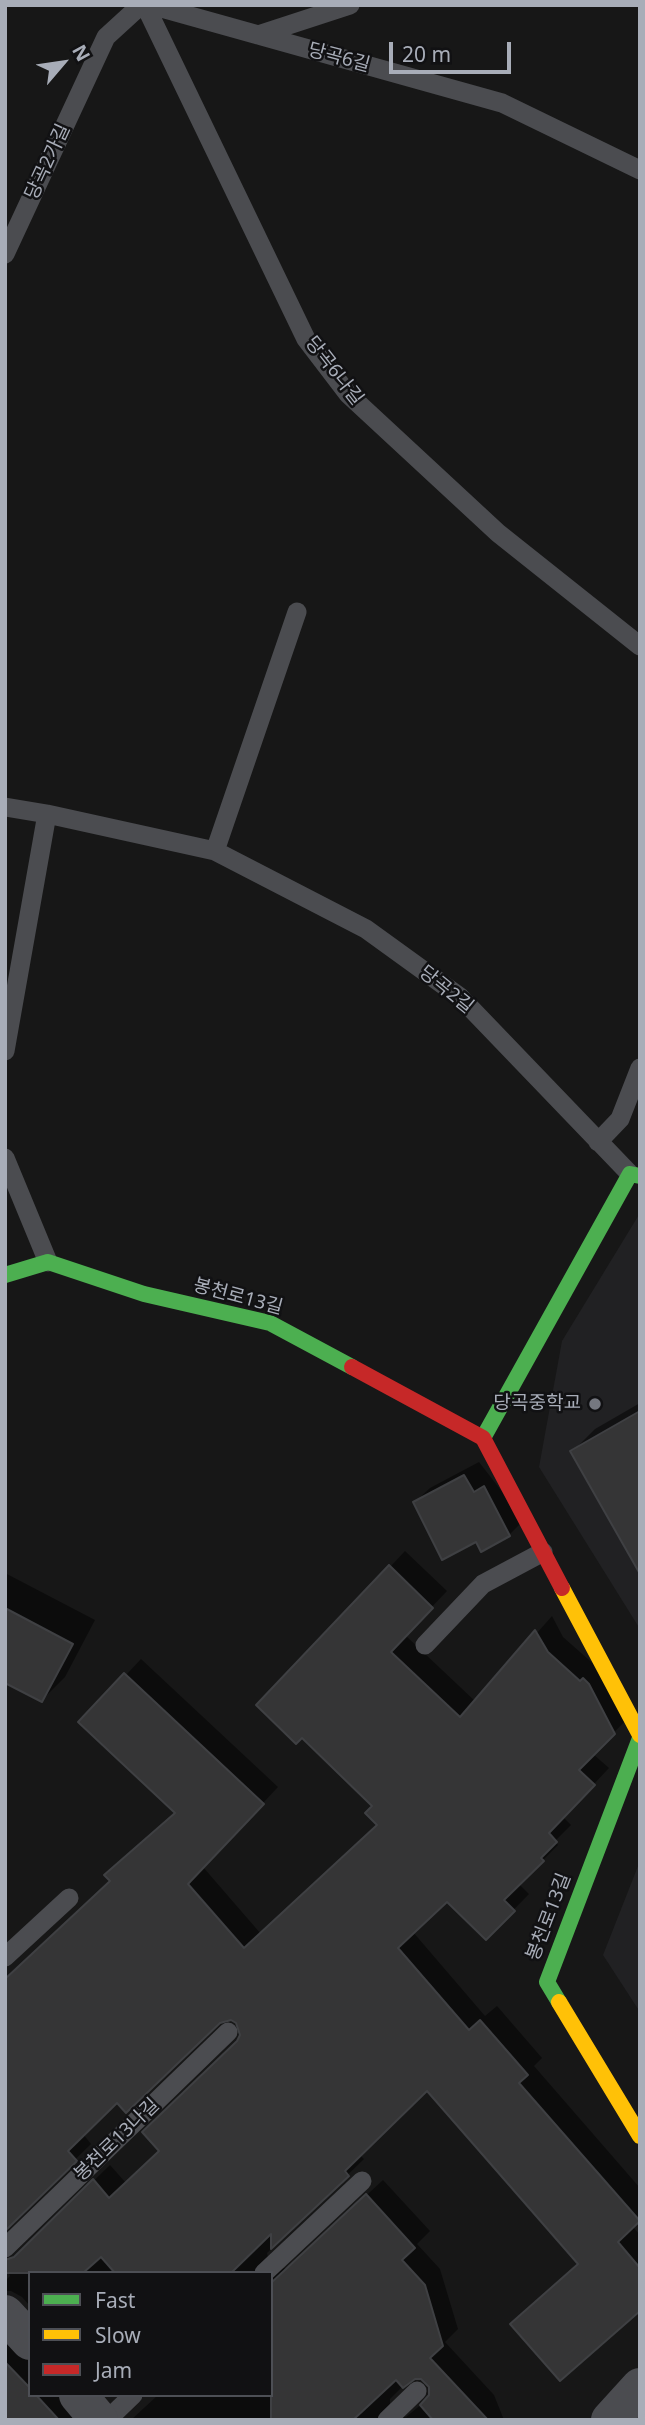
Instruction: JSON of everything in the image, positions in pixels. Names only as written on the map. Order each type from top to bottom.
[{"type":"street","points":[[483,1438],[635,1175]]},
{"type":"street","points":[[5,1275],[48,1262]]},
{"type":"street","name":"봉천로13길","points":[[48,1262],[144,1294],[270,1323],[483,1438],[640,1737],[547,1982],[640,2136]]},
{"type":"street","points":[[5,2314],[28,2339]]},
{"type":"street","points":[[610,2420],[640,2387]]},
{"type":"street","points":[[80,2397],[99,2420]]},
{"type":"lane","name":"당곡2가길","points":[[5,254],[106,37],[143,5]]},
{"type":"lane","name":"당곡6나길","points":[[143,5],[306,339],[348,394],[498,533],[640,646]]},
{"type":"lane","name":"당곡6길","points":[[151,5],[502,103],[640,170]]},
{"type":"lane","points":[[257,35],[350,5]]},
{"type":"lane","points":[[215,851],[297,612]]},
{"type":"lane","name":"당곡2길","points":[[5,807],[215,851],[366,929],[460,997],[598,1142],[635,1175]]},
{"type":"lane","points":[[5,1051],[47,814]]},
{"type":"lane","points":[[598,1142],[620,1119],[640,1068]]},
{"type":"lane","points":[[5,1158],[48,1262]]},
{"type":"lane","points":[[425,1645],[483,1584],[543,1552]]},
{"type":"lane","points":[[5,1957],[69,1898]]},
{"type":"lane","name":"봉천로13나길","points":[[5,2248],[228,2032]]},
{"type":"lane","points":[[266,2271],[362,2181]]},
{"type":"lane","points":[[387,2420],[418,2391]]},
{"type":"lane","points":[[107,2420],[131,2397]]},
{"type":"shaded area","name":"당곡중학교","points":[[640,1213],[640,1629],[539,1467],[562,1341]]},
{"type":"shaded area","points":[[640,1861],[640,2012],[603,1955]]},
{"type":"building","points":[[640,1411],[640,1574],[570,1451]]},
{"type":"building","points":[[464,1475],[474,1492],[484,1486],[510,1536],[481,1552],[476,1542],[442,1560],[413,1502]]},
{"type":"building","points":[[389,1565],[433,1608],[391,1652],[460,1717],[535,1630],[548,1652],[580,1681],[583,1678],[589,1684],[615,1734],[579,1770],[595,1785],[549,1833],[557,1842],[541,1858],[544,1861],[504,1900],[515,1911],[486,1940],[447,1902],[398,1948],[469,2030],[480,2020],[528,2075],[519,2083],[640,2221],[618,2242],[640,2268],[640,2311],[560,2381],[510,2324],[578,2264],[427,2091],[345,2171],[349,2176],[271,2249],[271,2234],[233,2271],[113,2271],[101,2257],[85,2271],[5,2273],[5,2260],[14,2257],[93,2179],[109,2198],[159,2151],[142,2132],[237,2041],[240,2035],[236,2023],[231,2020],[220,2023],[126,2113],[117,2103],[68,2151],[77,2161],[5,2231],[5,1979],[110,1881],[104,1875],[175,1813],[78,1722],[124,1673],[264,1804],[188,1884],[244,1948],[377,1825],[365,1813],[372,1806],[302,1738],[296,1744],[256,1705]]},
{"type":"building","points":[[5,1608],[73,1644],[42,1702],[5,1683]]},
{"type":"building","points":[[366,2194],[415,2248],[402,2260],[425,2285],[443,2346],[430,2358],[488,2420],[433,2420],[420,2405],[429,2395],[429,2387],[421,2379],[415,2379],[403,2388],[396,2380],[353,2420],[271,2420],[273,2281]]},
{"type":"building","points":[[5,2362],[28,2386],[28,2397],[38,2397],[59,2420],[5,2420]]},
{"type":"traffic: fast","points":[[483,1438],[630,1174],[640,1176]]},
{"type":"traffic: fast","points":[[5,1275],[48,1262],[144,1294],[270,1323],[352,1367]]},
{"type":"traffic: fast","points":[[559,2002],[547,1982],[640,1738]]},
{"type":"traffic: slow","points":[[562,1588],[640,1735]]},
{"type":"traffic: slow","points":[[559,2002],[640,2136]]},
{"type":"traffic: jam","points":[[352,1367],[483,1438],[562,1588]]},
{"type":"place","name":"당곡중학교","points":[[595,1404]]}]
